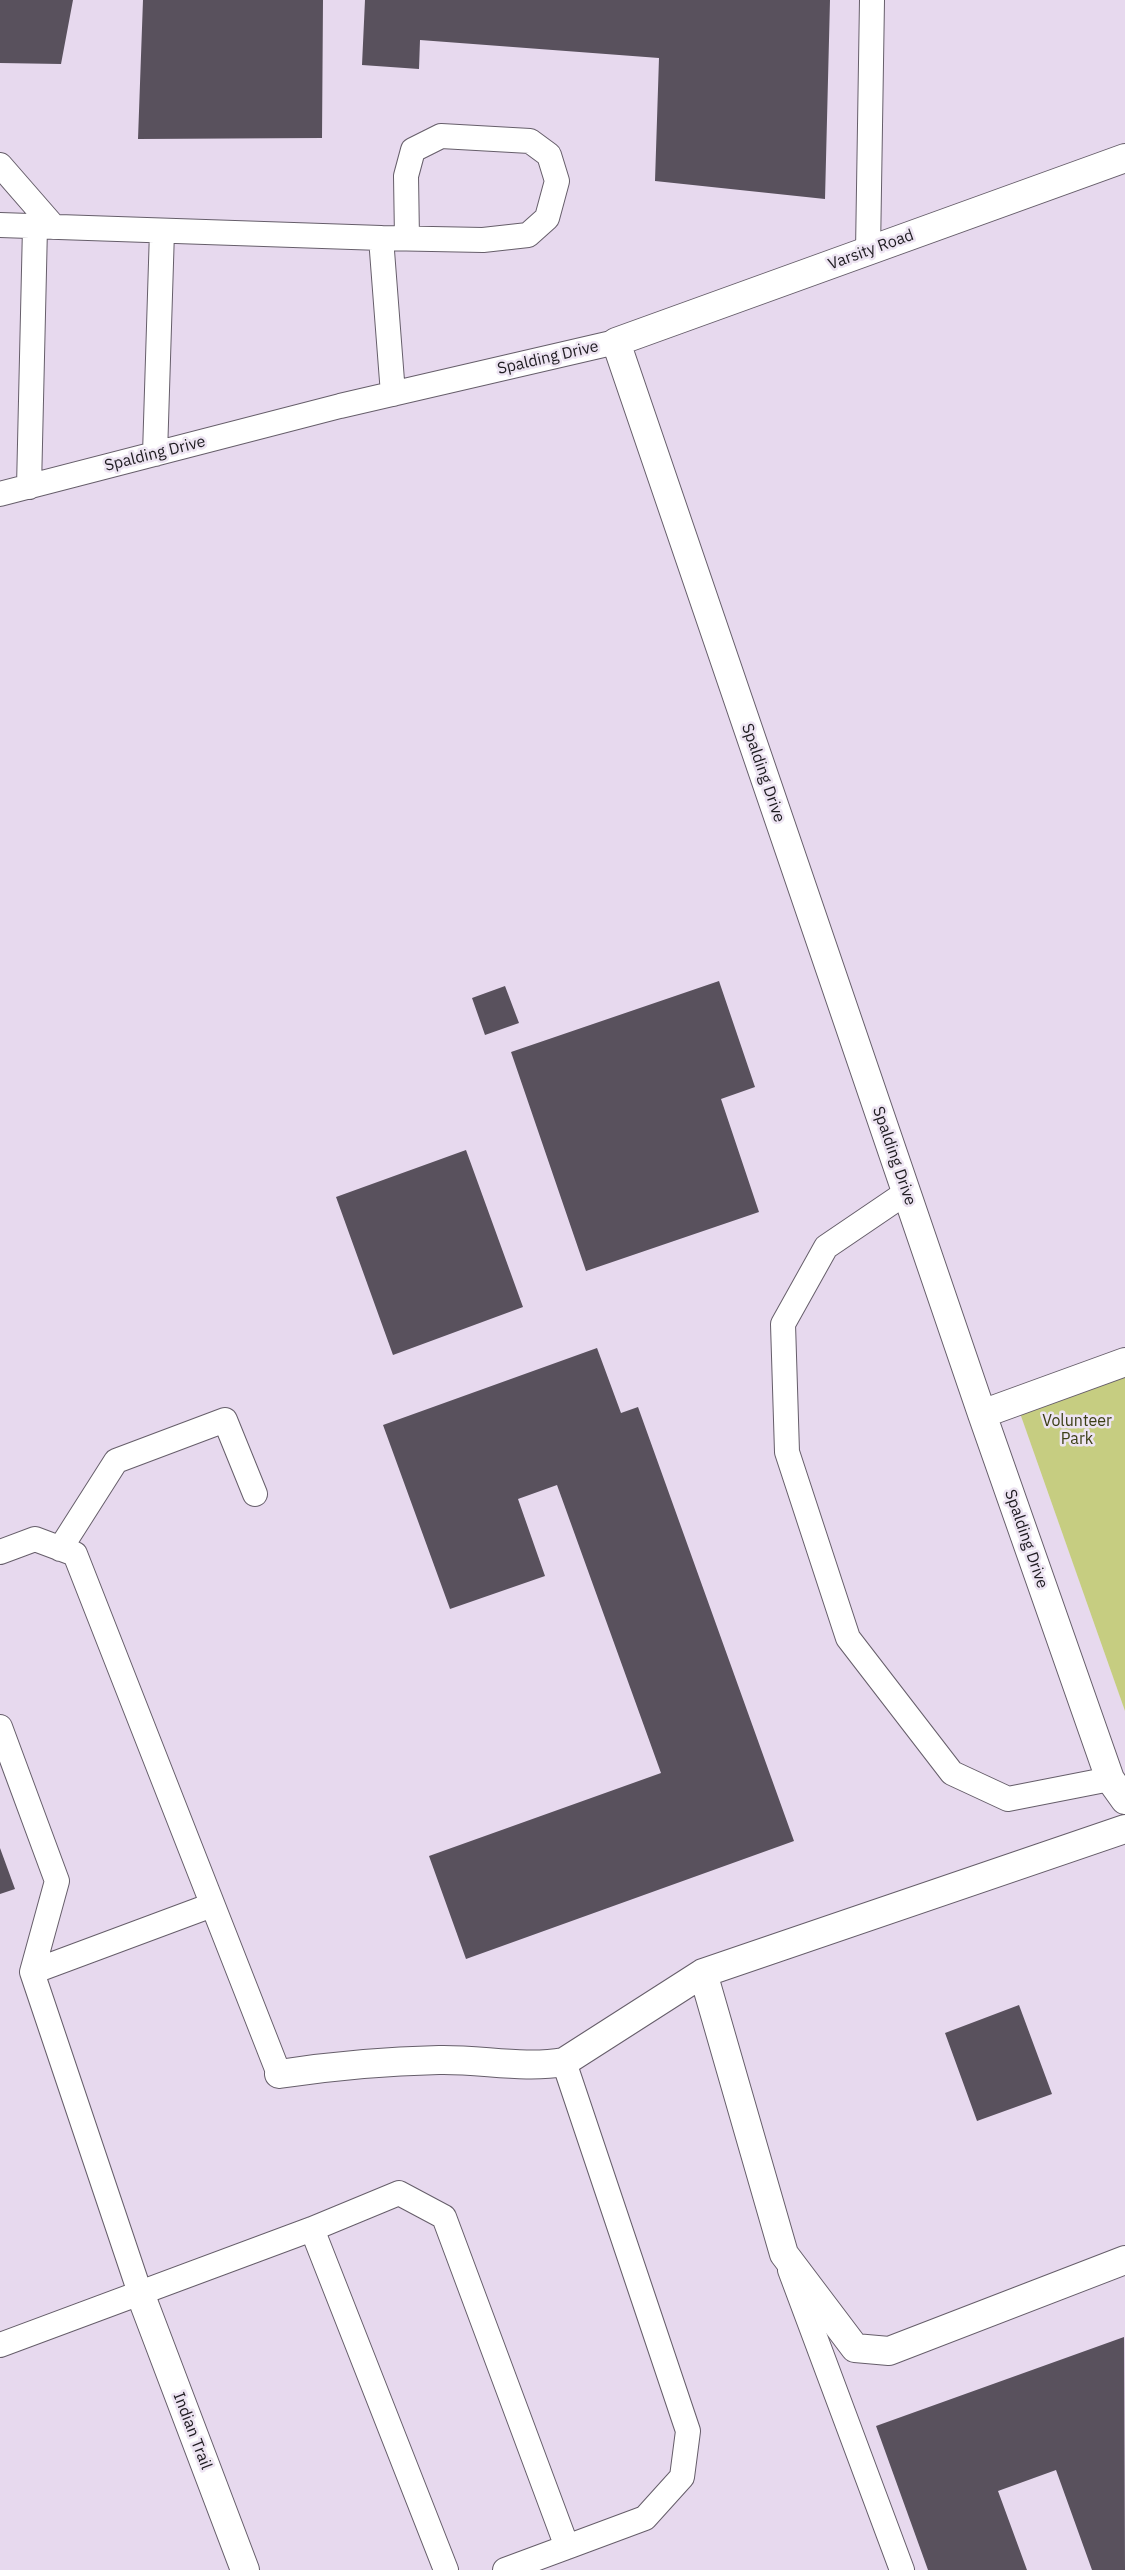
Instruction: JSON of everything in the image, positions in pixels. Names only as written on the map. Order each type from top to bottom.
[{"type":"street","name":"Varsity Road","points":[[616,342],[1125,158]]},
{"type":"street","name":"Spalding Drive","points":[[616,342],[982,1414],[1118,1789]]},
{"type":"street","points":[[982,1414],[1125,1362]]},
{"type":"street","points":[[279,2074],[337,2066],[440,2060],[542,2065],[564,2062],[703,1973],[1125,1829]]},
{"type":"street","points":[[703,1973],[784,2254],[855,2348],[889,2350],[1125,2260]]},
{"type":"street","name":"Indian Trail","points":[[140,2293],[245,2570]]},
{"type":"lane","points":[[868,251],[872,0]]},
{"type":"lane","points":[[0,225],[381,238],[483,240],[528,235],[547,218],[557,181],[549,155],[530,141],[441,136],[413,150],[406,176],[407,238]]},
{"type":"lane","points":[[0,165],[45,227],[29,486]]},
{"type":"lane","points":[[155,454],[162,231]]},
{"type":"lane","points":[[381,238],[393,394]]},
{"type":"lane","name":"Spalding Drive","points":[[0,494],[393,394],[616,342]]},
{"type":"lane","points":[[907,1192],[826,1246],[783,1324],[787,1452],[848,1638],[952,1773],[1008,1799],[1118,1789]]},
{"type":"lane","points":[[60,1549],[116,1461],[225,1420],[255,1494]]},
{"type":"lane","points":[[0,1552],[35,1539],[75,1554],[279,2074]]},
{"type":"lane","points":[[0,1727],[57,1881],[32,1972],[140,2293]]},
{"type":"lane","points":[[32,1972],[212,1905]]},
{"type":"lane","points":[[505,2570],[645,2518],[682,2477],[688,2431],[564,2062]]},
{"type":"lane","points":[[0,2345],[312,2229],[399,2193],[444,2217],[567,2547]]},
{"type":"lane","points":[[312,2229],[446,2570]]},
{"type":"lane","points":[[784,2254],[902,2570]]},
{"type":"shaded area","points":[[0,0],[1125,0],[1125,1360],[1015,1399],[1125,1711],[1125,2570],[0,2570]]},
{"type":"green space","name":"Volunteer Park","points":[[1125,1360],[1125,1711],[1015,1399]]},
{"type":"building","points":[[0,0],[73,0],[61,64],[0,63]]},
{"type":"building","points":[[143,0],[323,0],[322,138],[138,139]]},
{"type":"building","points":[[365,0],[830,0],[825,199],[655,181],[659,58],[420,40],[419,69],[362,65]]},
{"type":"building","points":[[719,981],[755,1087],[721,1099],[759,1212],[586,1271],[511,1052]]},
{"type":"building","points":[[505,986],[519,1023],[485,1035],[472,998]]},
{"type":"building","points":[[466,1150],[523,1307],[393,1355],[336,1197]]},
{"type":"building","points":[[597,1348],[621,1413],[638,1407],[794,1841],[466,1959],[429,1856],[661,1773],[557,1485],[518,1499],[545,1576],[450,1609],[383,1425]]},
{"type":"building","points":[[0,1848],[15,1889],[0,1894]]},
{"type":"building","points":[[1019,2005],[1052,2094],[977,2121],[945,2033]]},
{"type":"building","points":[[1124,2337],[1125,2570],[1092,2570],[1056,2470],[998,2491],[1027,2570],[928,2570],[876,2426]]}]
